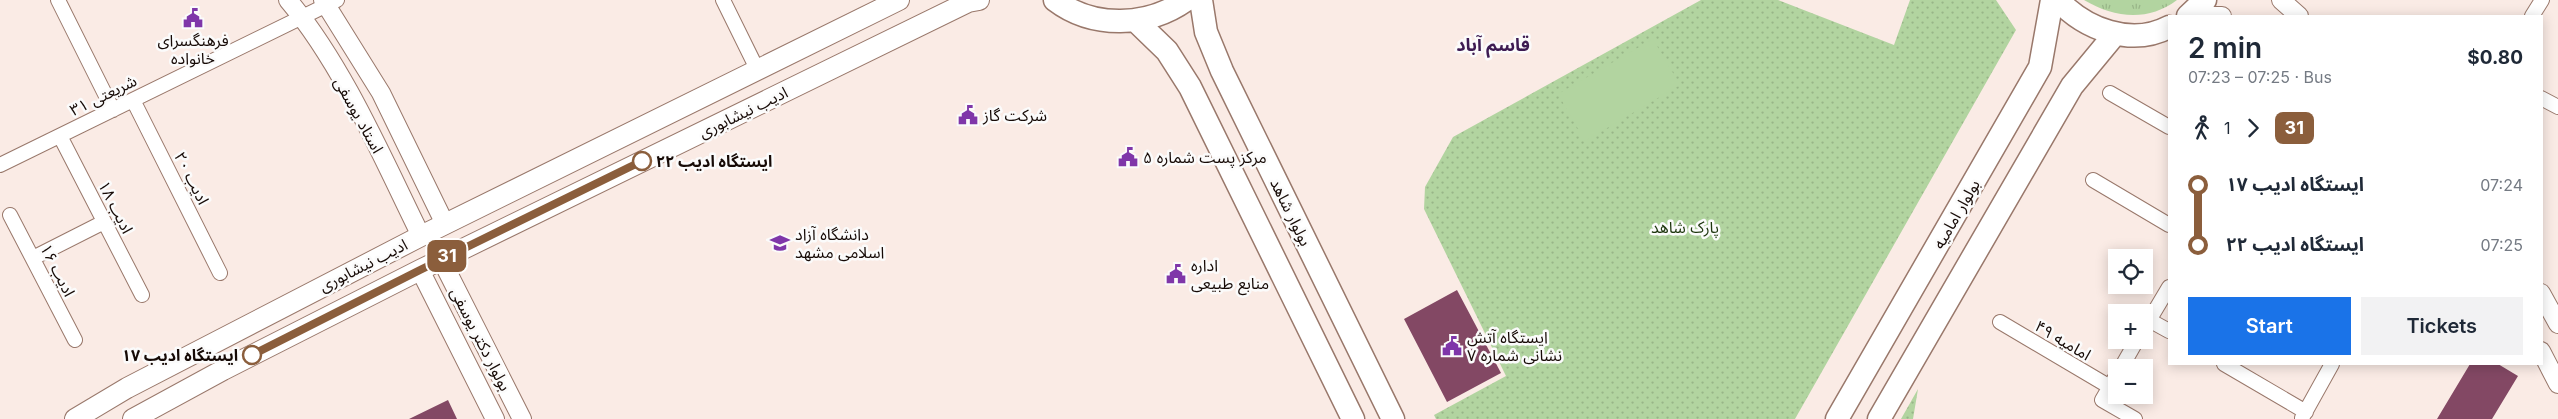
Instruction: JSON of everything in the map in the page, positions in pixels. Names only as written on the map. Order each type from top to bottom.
[{"type":"main road","name":"ادیب نیشابوری","points":[[74,419],[134,384],[421,236],[898,0]]},
{"type":"main road","name":"ادیب نیشابوری","points":[[133,419],[223,370],[441,259],[960,7],[979,0]]},
{"type":"main road","points":[[1055,0],[1067,9],[1101,20],[1136,21],[1171,10],[1186,0]]},
{"type":"main road","name":"بولوار شاهد","points":[[1201,0],[1206,32],[1222,71],[1393,419]]},
{"type":"main road","name":"بولوار امامیه","points":[[1837,419],[2040,67],[2052,0]]},
{"type":"main road","points":[[2058,0],[2070,13],[2091,26],[2115,34],[2140,35],[2168,27]]},
{"type":"main road","points":[[2189,15],[2205,0]]},
{"type":"main road","points":[[1136,21],[1167,51],[1190,87],[1353,419]]},
{"type":"main road","points":[[1879,419],[2072,86],[2115,34]]},
{"type":"street","points":[[58,0],[113,110]]},
{"type":"street","name":"استاد یوسفی","points":[[288,0],[302,17],[357,106],[421,236]]},
{"type":"street","points":[[723,0],[757,70]]},
{"type":"street","points":[[2281,0],[2298,15]]},
{"type":"street","points":[[2533,15],[2542,0]]},
{"type":"street","name":"شریعتی ۳۱","points":[[0,165],[329,2]]},
{"type":"street","name":"استاد یوسفی","points":[[329,2],[381,94],[445,224]]},
{"type":"street","points":[[2110,93],[2168,126]]},
{"type":"street","points":[[2543,99],[2558,107]]},
{"type":"street","name":"ادیب ۲۰","points":[[133,100],[220,272]]},
{"type":"street","name":"ادیب ۱۸","points":[[60,136],[142,295]]},
{"type":"street","points":[[2093,180],[2168,224]]},
{"type":"street","name":"ادیب ۱۶","points":[[10,215],[75,340]]},
{"type":"street","points":[[33,258],[104,222]]},
{"type":"street","name":"بولوار دکتر یوسفی","points":[[441,259],[522,419]]},
{"type":"street","name":"بولوار دکتر یوسفی","points":[[420,270],[494,419]]},
{"type":"street","points":[[2153,314],[2168,289]]},
{"type":"street","points":[[2543,297],[2558,324]]},
{"type":"street","name":"امامیه ۴۹","points":[[2000,322],[2108,387]]},
{"type":"street","points":[[2153,326],[2168,331]]},
{"type":"street","points":[[2543,355],[2558,384]]},
{"type":"street","points":[[2226,365],[2304,416],[2331,365]]},
{"type":"street","name":"امامیه ۴۹","points":[[2122,404],[2135,419]]},
{"type":"green space","name":"پارک شاهد","points":[[1701,0],[1778,0],[1894,45],[1910,0],[1996,0],[2016,30],[1795,419],[1436,419],[1434,415],[1506,376],[1424,209],[1425,187],[1453,137]]},
{"type":"green space","points":[[2084,0],[2177,0],[2154,12],[2131,15],[2107,11]]},
{"type":"green space","points":[[1653,39],[1680,85],[1585,141],[1558,94]]},
{"type":"green space","points":[[1918,389],[1913,419],[1901,419]]},
{"type":"building","name":"ایستگاه آتش نشانی شماره ۷","points":[[1457,290],[1501,373],[1447,402],[1404,319]]},
{"type":"building","points":[[2469,365],[2500,365],[2518,376],[2492,419],[2437,419]]},
{"type":"building","points":[[448,400],[457,419],[409,419]]},
{"type":"bus line","name":"31","points":[[252,355],[642,161]]},
{"type":"place","name":"فرهنگسرای خانواده","points":[[193,18]]},
{"type":"place","name":"شرکت گاز","points":[[968,115]]},
{"type":"place","name":"مرکز پست شماره ۵","points":[[1128,157]]},
{"type":"place","name":"ایستگاه ادیب ۲۲","points":[[642,161]]},
{"type":"place","name":"دانشگاه آزاد اسلامی مشهد","points":[[780,243]]},
{"type":"place","name":"اداره منابع طبیعی","points":[[1176,274]]},
{"type":"place","name":"ایستگاه آتش نشانی شماره ۷","points":[[1452,346]]},
{"type":"place","name":"ایستگاه ادیب ۱۷","points":[[252,355]]},
{"type":"district","name":"قاسم آباد","points":[[1493,44]]}]
